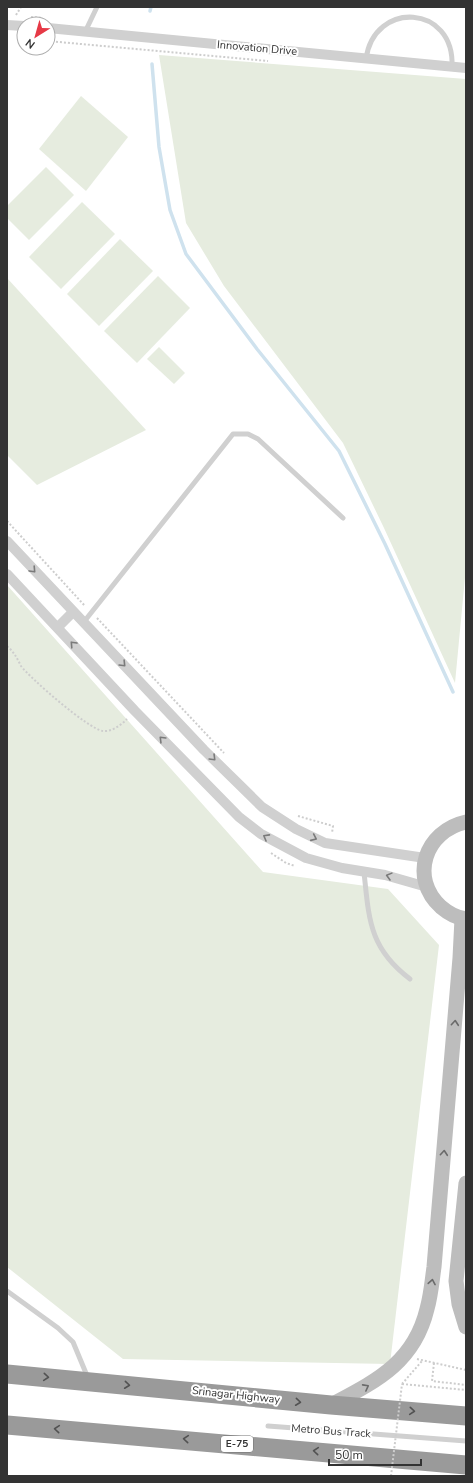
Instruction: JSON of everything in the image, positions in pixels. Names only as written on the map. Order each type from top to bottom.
[{"type":"highway","name":"Srinagar Highway","points":[[7,1374],[331,1405],[466,1416]]},
{"type":"highway","name":"E-75","points":[[7,1425],[466,1465]]},
{"type":"main road","points":[[331,1405],[376,1381],[404,1356],[422,1327],[427,1309],[434,1267],[464,919],[447,912],[435,902],[427,887],[424,873],[425,858],[437,837],[446,829],[466,822]]},
{"type":"main road","points":[[466,1183],[456,1281],[459,1304],[466,1327]]},
{"type":"street","name":"Innovation Drive","points":[[56,29],[466,68]]},
{"type":"street","points":[[7,541],[204,750],[262,806],[296,829],[331,844],[425,858]]},
{"type":"street","points":[[7,574],[135,711],[239,817],[261,834],[306,858],[342,868],[385,875],[427,887]]},
{"type":"street","points":[[58,627],[73,612]]},
{"type":"lane","points":[[85,32],[97,7]]},
{"type":"lane","points":[[366,59],[370,42],[378,28],[391,19],[406,15],[422,17],[436,24],[446,37],[452,52],[452,67]]},
{"type":"lane","points":[[83,623],[233,434],[241,432],[258,439],[343,518]]},
{"type":"lane","points":[[364,872],[367,906],[374,937],[385,956],[396,969],[410,979]]},
{"type":"lane","points":[[7,1291],[58,1328],[73,1342],[82,1360],[88,1381]]},
{"type":"lane","name":"Metro Bus Track","points":[[268,1426],[466,1440]]},
{"type":"path","points":[[7,521],[225,754]]},
{"type":"path","points":[[7,646],[16,655],[22,666],[68,710],[89,725],[102,731],[112,730],[135,711]]},
{"type":"path","points":[[292,814],[333,826],[331,844]]},
{"type":"path","points":[[404,1356],[466,1370]]},
{"type":"path","points":[[391,1476],[402,1384],[422,1360]]},
{"type":"path","points":[[434,1363],[432,1381],[466,1385]]},
{"type":"path","points":[[402,1384],[466,1390]]},
{"type":"shaded area","points":[[159,55],[466,79],[466,567],[455,683],[384,528],[343,443],[224,286],[186,223]]},
{"type":"shaded area","points":[[81,96],[128,137],[86,191],[39,149]]},
{"type":"shaded area","points":[[46,167],[74,195],[29,240],[7,218],[7,206]]},
{"type":"shaded area","points":[[82,202],[115,234],[61,289],[29,257]]},
{"type":"shaded area","points":[[120,239],[153,271],[99,326],[67,294]]},
{"type":"shaded area","points":[[158,276],[190,308],[137,363],[104,331]]},
{"type":"shaded area","points":[[7,278],[146,430],[37,485],[7,455]]},
{"type":"shaded area","points":[[159,347],[185,373],[174,384],[147,359]]},
{"type":"shaded area","points":[[7,585],[263,872],[388,889],[439,945],[390,1364],[123,1359],[7,1267]]},
{"type":"waterway","points":[[150,11],[151,7]]},
{"type":"waterway","points":[[152,64],[159,147],[170,210],[186,254],[257,349],[339,451],[385,544],[453,692]]}]
